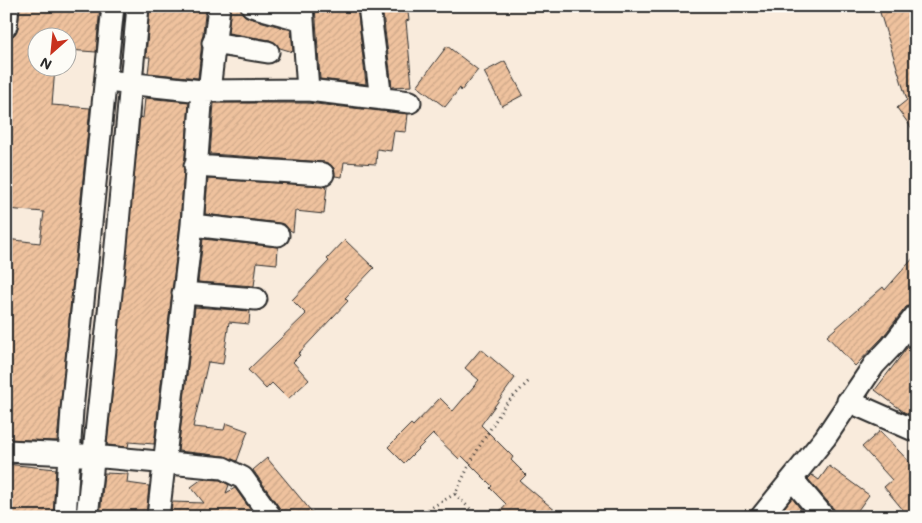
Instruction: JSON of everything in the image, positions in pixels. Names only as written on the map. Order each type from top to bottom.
[{"type":"street","points":[[6,26],[8,6]]},
{"type":"street","points":[[65,517],[71,454],[72,410],[113,6]]},
{"type":"street","points":[[87,517],[92,456],[115,256],[138,6]]},
{"type":"street","points":[[158,517],[192,225],[195,166],[219,6]]},
{"type":"street","points":[[252,6],[303,13],[308,90]]},
{"type":"street","points":[[369,6],[381,99]]},
{"type":"street","points":[[213,43],[268,52]]},
{"type":"street","points":[[106,81],[205,91],[308,90],[410,102]]},
{"type":"street","points":[[195,166],[323,174]]},
{"type":"street","points":[[192,225],[278,234]]},
{"type":"street","points":[[183,293],[256,298]]},
{"type":"street","points":[[761,517],[825,438],[848,401],[874,365],[892,346],[916,315]]},
{"type":"street","points":[[848,401],[916,431]]},
{"type":"street","points":[[6,451],[71,454],[230,470],[243,478],[271,517]]},
{"type":"street","points":[[792,479],[824,517]]},
{"type":"path","points":[[415,517],[455,494],[476,452],[505,405],[529,381]]},
{"type":"path","points":[[455,494],[478,517]]},
{"type":"building","points":[[20,6],[100,6],[96,52],[78,51],[78,28],[28,28],[28,78],[54,78],[52,105],[90,108],[57,441],[6,439],[6,239],[40,243],[44,212],[6,209],[6,91],[11,37],[18,28]]},
{"type":"building","points":[[150,6],[206,6],[198,78],[148,73],[150,57],[146,57]]},
{"type":"building","points":[[231,6],[240,6],[243,14],[249,18],[291,30],[293,52],[280,48],[270,40],[228,33]]},
{"type":"building","points":[[315,6],[357,6],[366,84],[320,79]]},
{"type":"building","points":[[382,6],[407,6],[409,20],[406,21],[412,86],[392,87]]},
{"type":"building","points":[[878,6],[916,6],[916,134],[897,108],[907,100]]},
{"type":"building","points":[[447,46],[478,70],[445,107],[417,86]]},
{"type":"building","points":[[505,61],[523,95],[502,106],[484,72]]},
{"type":"building","points":[[145,98],[189,102],[180,224],[154,444],[129,442],[128,447],[107,445],[140,117],[143,118]]},
{"type":"building","points":[[214,103],[307,103],[408,114],[406,132],[394,131],[391,151],[377,149],[376,164],[344,162],[342,177],[335,176],[334,168],[324,162],[210,154]]},
{"type":"building","points":[[208,179],[327,186],[324,214],[295,211],[293,232],[279,223],[205,214]]},
{"type":"building","points":[[203,239],[278,247],[277,264],[257,262],[254,286],[198,282]]},
{"type":"building","points":[[345,240],[374,268],[345,298],[348,301],[298,354],[300,355],[293,362],[309,380],[288,399],[272,383],[266,389],[248,370],[306,314],[292,300],[329,261],[327,259]]},
{"type":"building","points":[[916,255],[916,303],[906,307],[882,338],[855,366],[827,336],[883,287],[885,290]]},
{"type":"building","points":[[195,307],[250,311],[249,324],[229,322],[223,364],[208,362],[193,427],[224,430],[226,423],[248,431],[237,461],[224,456],[178,451]]},
{"type":"building","points":[[916,336],[916,417],[904,412],[875,390]]},
{"type":"building","points":[[481,349],[515,378],[481,425],[513,457],[511,460],[526,475],[520,481],[563,517],[495,517],[506,504],[490,488],[492,486],[462,456],[459,459],[433,434],[404,463],[388,447],[411,424],[413,426],[440,398],[453,411],[479,380],[465,368]]},
{"type":"building","points":[[880,431],[916,469],[916,517],[909,517],[884,487],[892,480],[862,447]]},
{"type":"building","points":[[267,458],[316,517],[283,517],[281,510],[253,470]]},
{"type":"building","points":[[6,464],[56,469],[53,517],[6,517]]},
{"type":"building","points":[[829,466],[869,495],[853,517],[836,517],[834,509],[808,479],[812,475],[819,480]]},
{"type":"building","points":[[104,473],[128,474],[127,483],[149,486],[146,517],[100,517]]},
{"type":"building","points":[[202,479],[220,480],[229,485],[226,493],[235,488],[252,512],[246,517],[171,517],[172,502],[204,503],[191,487]]},
{"type":"building","points":[[792,498],[806,516],[777,517]]}]
